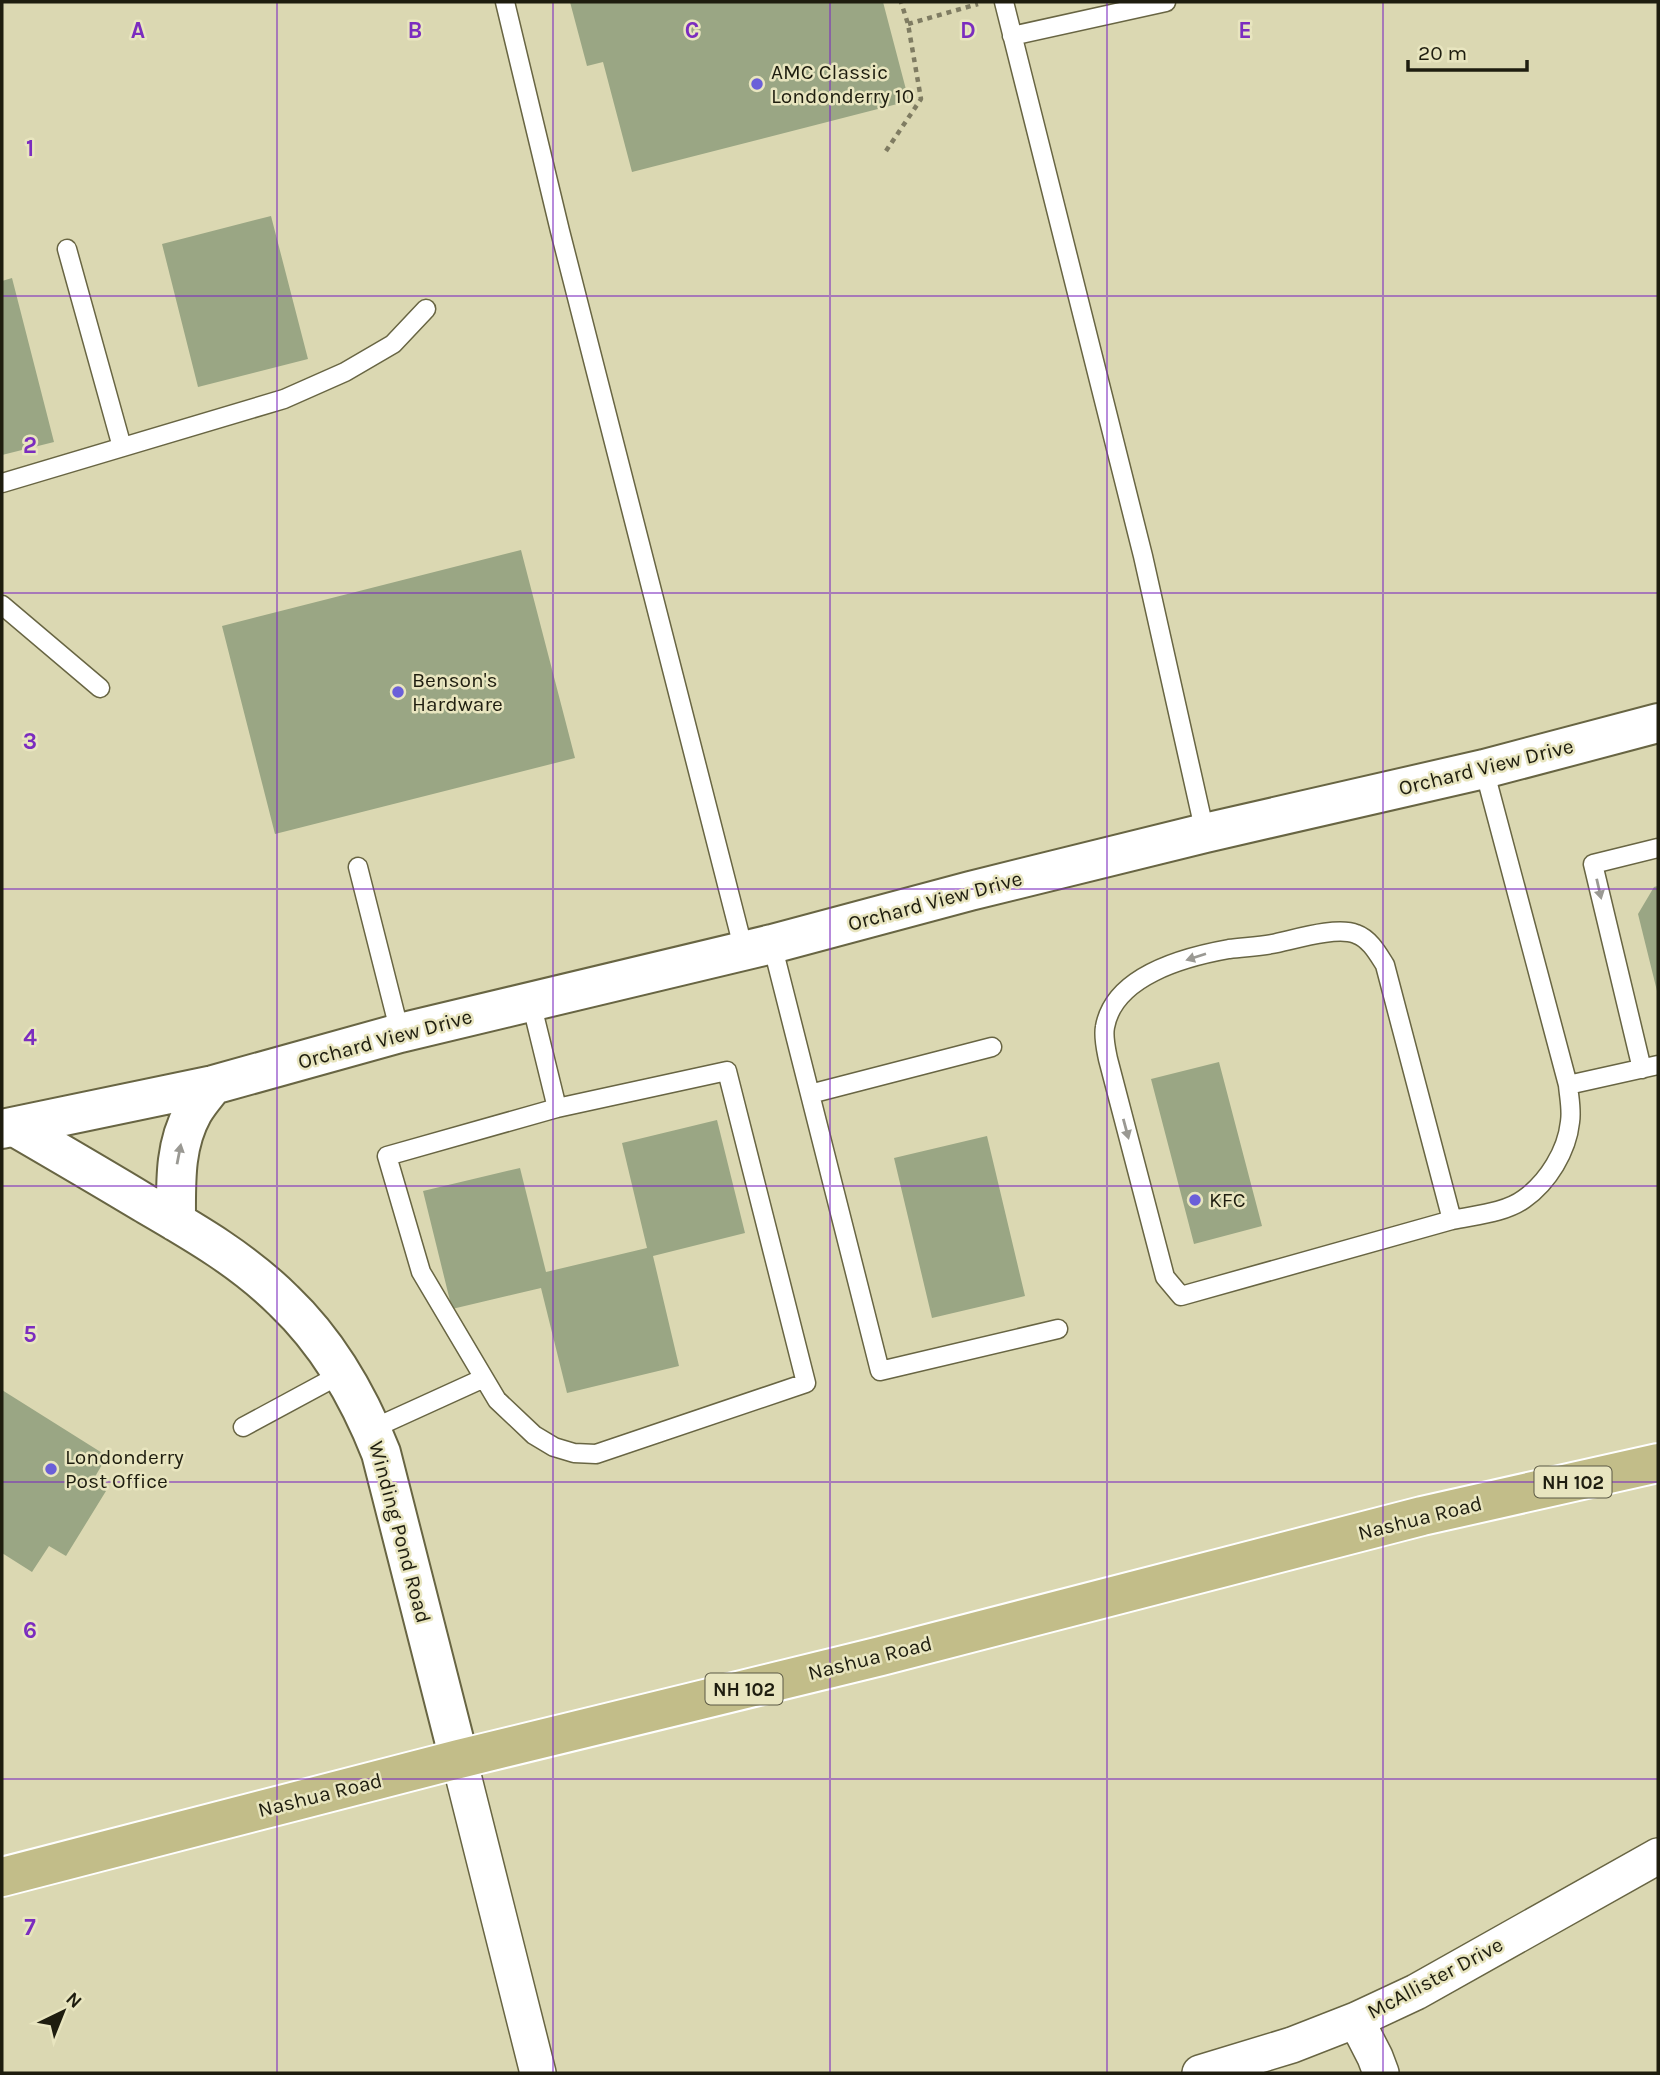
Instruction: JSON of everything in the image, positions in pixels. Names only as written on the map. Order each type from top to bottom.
[{"type":"main road","name":"Nashua Road","points":[[2,1877],[459,1759],[881,1656],[1422,1516],[1658,1463]]},
{"type":"street","name":"Orchard View Drive","points":[[6,1125],[213,1085],[400,1034],[758,948],[971,891],[1205,833],[1484,769],[1658,723]]},
{"type":"street","points":[[176,1222],[178,1151],[192,1112],[213,1085]]},
{"type":"street","name":"Winding Pond Road","points":[[6,1125],[220,1248],[285,1301],[343,1373],[372,1429],[381,1453],[538,2073]]},
{"type":"street","name":"McAllister Drive","points":[[1200,2073],[1292,2045],[1356,2020],[1416,1992],[1658,1856]]},
{"type":"street","points":[[1356,2020],[1381,2073]]},
{"type":"lane","points":[[505,2],[560,231],[758,948],[810,1094],[880,1371],[1058,1329]]},
{"type":"lane","points":[[1004,2],[1143,556],[1205,833]]},
{"type":"lane","points":[[1012,36],[1166,2]]},
{"type":"lane","points":[[67,249],[122,447]]},
{"type":"lane","points":[[2,483],[284,399],[345,372],[393,344],[426,309]]},
{"type":"lane","points":[[2,605],[100,688]]},
{"type":"lane","points":[[1452,1220],[1385,965],[1374,948],[1357,934],[1337,931],[1206,954],[1166,967],[1135,981],[1112,1004],[1104,1030],[1108,1059],[1165,1276],[1181,1296],[1452,1220],[1497,1211],[1523,1200],[1546,1178],[1563,1152],[1570,1122],[1568,1085],[1484,769]]},
{"type":"lane","points":[[1568,1085],[1650,1067],[1593,864],[1658,848]]},
{"type":"lane","points":[[358,867],[400,1034]]},
{"type":"lane","points":[[531,1002],[557,1108]]},
{"type":"lane","points":[[810,1094],[992,1047]]},
{"type":"lane","points":[[727,1070],[806,1383],[596,1454],[574,1453],[554,1447],[534,1435],[497,1400],[484,1378],[421,1272],[387,1156],[557,1108],[727,1070]]},
{"type":"lane","points":[[243,1427],[343,1373]]},
{"type":"lane","points":[[372,1429],[484,1378]]},
{"type":"path","points":[[886,151],[921,99],[908,24],[901,2]]},
{"type":"path","points":[[908,24],[984,2]]},
{"type":"building","name":"AMC Classic Londonderry 10","points":[[570,2],[883,2],[909,101],[632,172],[603,62],[587,66]]},
{"type":"building","points":[[271,216],[308,359],[198,387],[162,244]]},
{"type":"building","points":[[12,278],[54,442],[2,455],[2,281]]},
{"type":"building","name":"Benson's Hardware","points":[[521,550],[575,758],[275,834],[222,626]]},
{"type":"building","points":[[1658,886],[1657,991],[1638,914],[1654,887]]},
{"type":"building","points":[[1219,1062],[1262,1226],[1194,1244],[1151,1079]]},
{"type":"building","points":[[717,1120],[745,1233],[653,1256],[679,1366],[567,1393],[541,1288],[452,1309],[423,1191],[520,1168],[546,1272],[647,1248],[622,1143]]},
{"type":"building","points":[[987,1136],[1025,1296],[932,1318],[894,1158]]},
{"type":"building","name":"Londonderry Post Office","points":[[2,1390],[107,1456],[92,1482],[106,1491],[66,1556],[49,1546],[32,1572],[2,1553]]},
{"type":"place","name":"AMC Classic Londonderry 10","points":[[757,84]]},
{"type":"place","name":"Benson's Hardware","points":[[398,692]]},
{"type":"place","name":"KFC","points":[[1195,1200]]},
{"type":"place","name":"Londonderry Post Office","points":[[51,1469]]}]
